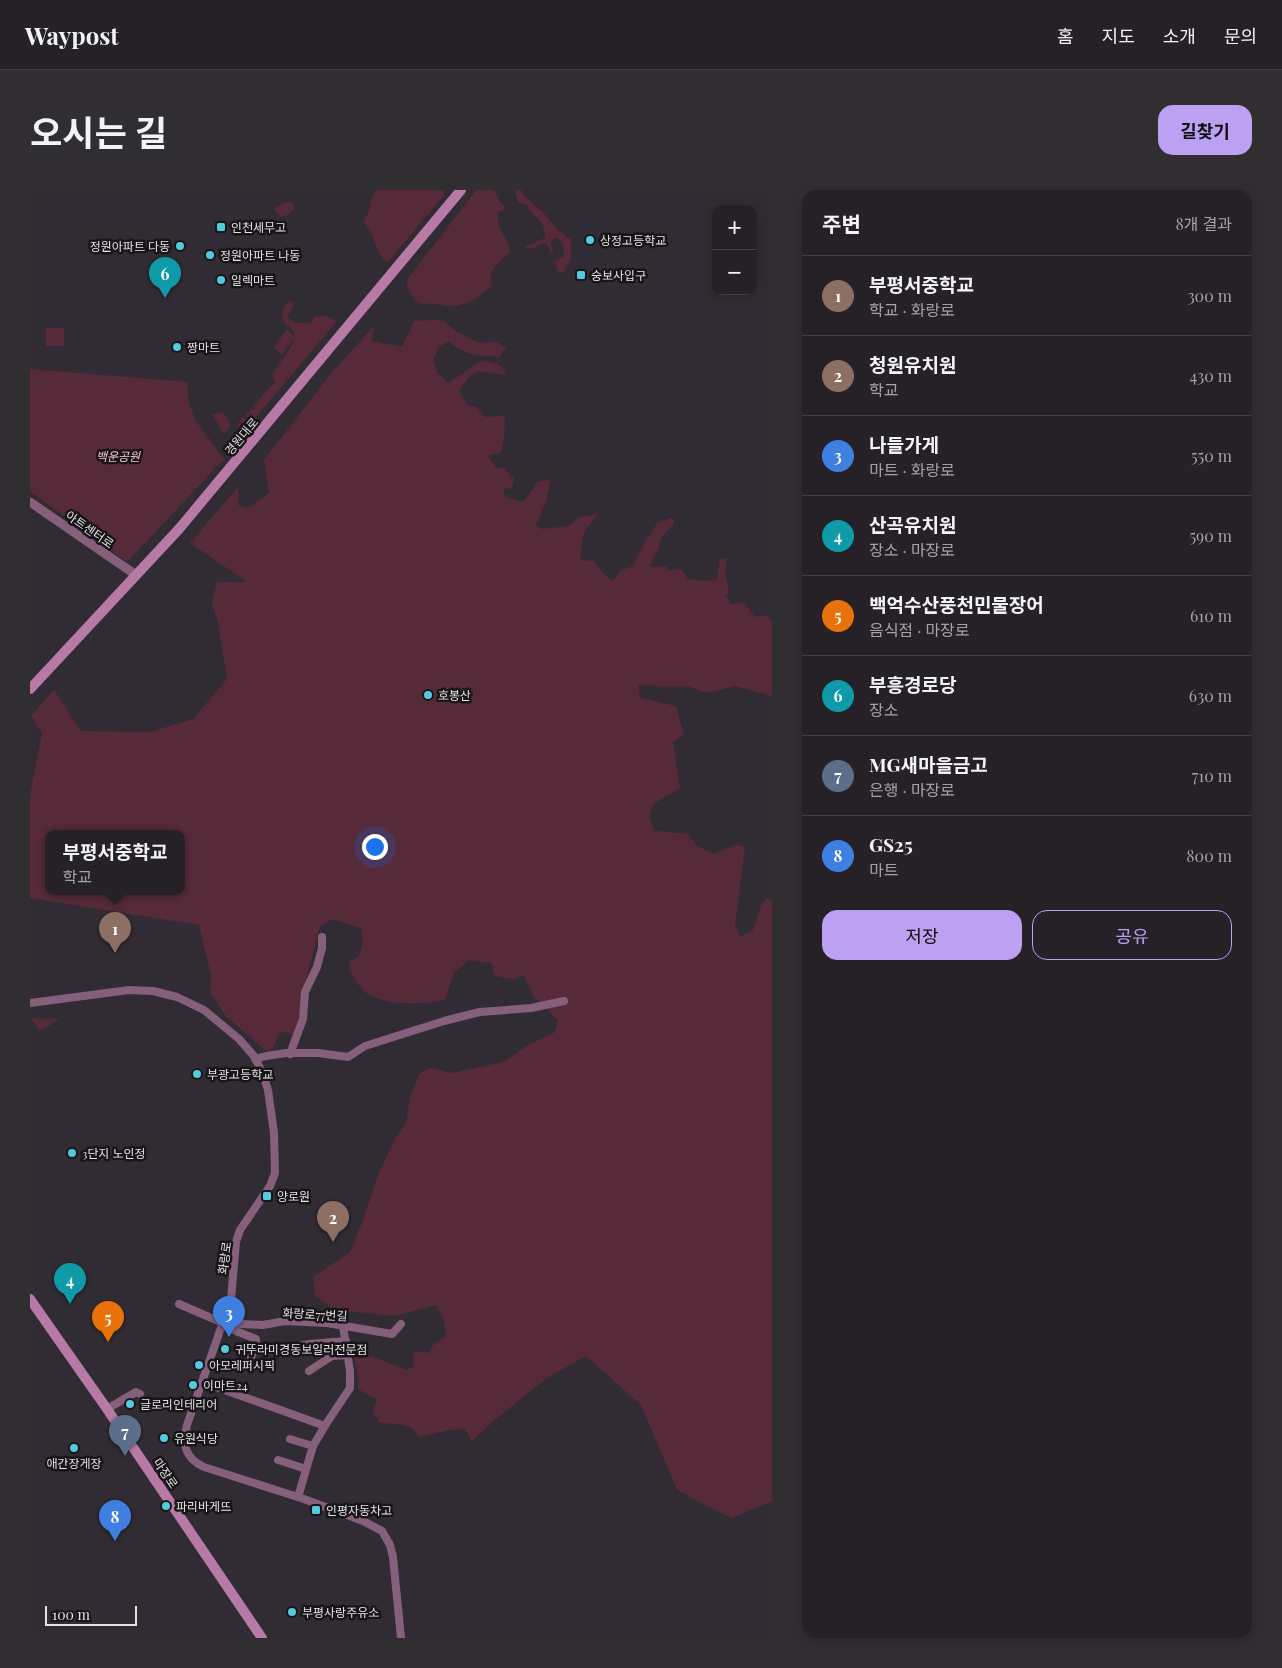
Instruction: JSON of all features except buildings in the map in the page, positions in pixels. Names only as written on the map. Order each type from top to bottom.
[{"type":"main road","name":"경원대로","points":[[30,689],[185,522],[461,190]]},
{"type":"main road","name":"마장로","points":[[30,1299],[262,1638]]},
{"type":"street","name":"아트센터로","points":[[30,502],[136,575]]},
{"type":"street","points":[[290,1054],[303,1019],[305,992],[317,967],[322,948],[322,937]]},
{"type":"street","name":"화랑로","points":[[30,1003],[129,990],[153,991],[177,997],[204,1010],[239,1039],[255,1059],[268,1090],[274,1133],[275,1173],[270,1186],[240,1230],[236,1242],[231,1300],[185,1433],[185,1446],[190,1458],[204,1467],[298,1497],[363,1521],[382,1531],[393,1557],[401,1638]]},
{"type":"street","points":[[255,1059],[266,1056],[318,1053],[348,1057],[365,1046],[480,1012],[531,1008],[564,1001]]},
{"type":"street","points":[[180,1304],[223,1323],[226,1327],[256,1339],[256,1347],[251,1357]]},
{"type":"street","name":"화랑로77번길","points":[[223,1323],[263,1325],[285,1321],[327,1323],[392,1334],[401,1324]]},
{"type":"street","points":[[298,1497],[313,1446],[350,1388],[348,1355],[343,1326]]},
{"type":"street","points":[[271,1351],[310,1344],[346,1341]]},
{"type":"street","points":[[309,1372],[332,1356],[348,1355]]},
{"type":"street","points":[[202,1382],[325,1426]]},
{"type":"street","points":[[107,1409],[136,1392],[140,1394]]},
{"type":"street","points":[[290,1439],[313,1446]]},
{"type":"street","points":[[278,1460],[306,1469]]},
{"type":"green space","points":[[377,190],[444,190],[444,195],[387,263],[378,252],[373,236],[365,225],[364,220],[369,212],[371,199]]},
{"type":"green space","points":[[476,190],[494,190],[500,202],[504,205],[505,210],[497,212],[498,221],[500,229],[509,245],[510,252],[493,270],[491,274],[492,285],[473,300],[457,306],[419,303],[411,295],[407,280]]},
{"type":"green space","points":[[515,190],[521,190],[526,198],[543,212],[557,229],[571,240],[571,258],[564,272],[558,272],[555,261],[564,256],[563,245],[559,239],[555,238],[551,241],[553,254],[544,243],[534,248],[527,249],[525,247],[545,238],[545,232],[544,227],[527,205],[518,202]]},
{"type":"green space","points":[[286,202],[292,202],[295,208],[289,214],[282,217],[276,212],[275,208]]},
{"type":"green space","points":[[290,300],[294,305],[288,316],[289,320],[297,323],[312,322],[315,317],[326,316],[337,321],[252,422],[245,415],[252,409],[256,410],[252,407],[275,382],[272,375],[290,349],[293,341],[293,339],[282,355],[274,347],[287,329],[294,337],[294,332],[282,319],[283,311]]},
{"type":"green space","points":[[435,320],[444,321],[457,332],[479,343],[496,342],[506,348],[499,357],[478,355],[460,350],[449,341],[440,346],[433,359],[437,373],[449,383],[480,361],[496,363],[502,367],[506,375],[479,371],[469,377],[459,390],[468,406],[477,407],[485,417],[505,416],[501,452],[488,456],[496,468],[504,468],[514,479],[512,488],[503,489],[505,497],[523,502],[538,482],[551,479],[546,501],[536,525],[542,529],[569,526],[579,517],[598,514],[584,532],[580,560],[594,561],[602,572],[613,581],[620,571],[633,566],[658,522],[673,518],[674,524],[662,536],[658,550],[649,567],[665,566],[670,571],[681,569],[688,579],[705,581],[717,579],[720,559],[727,558],[725,574],[729,592],[726,595],[731,604],[744,602],[755,617],[765,615],[772,621],[772,696],[735,686],[707,693],[687,686],[638,685],[640,698],[676,706],[684,735],[673,742],[680,788],[653,804],[649,818],[655,831],[688,834],[697,846],[714,854],[736,845],[745,847],[735,925],[740,937],[753,930],[761,905],[767,898],[772,900],[772,1501],[731,1518],[677,1490],[641,1405],[586,1356],[547,1378],[472,1441],[465,1429],[450,1430],[419,1437],[407,1426],[379,1422],[373,1412],[377,1400],[358,1389],[359,1378],[353,1354],[376,1358],[406,1370],[413,1367],[414,1351],[428,1353],[433,1345],[446,1336],[444,1320],[436,1305],[395,1316],[334,1310],[315,1296],[313,1277],[350,1252],[364,1218],[378,1175],[394,1140],[406,1123],[410,1097],[419,1074],[430,1068],[452,1073],[503,1062],[530,1044],[555,1032],[558,1020],[533,996],[524,975],[513,979],[495,976],[491,963],[469,960],[454,973],[445,1000],[426,1003],[404,1003],[383,1000],[365,992],[349,970],[350,961],[359,956],[363,943],[361,928],[331,919],[320,926],[305,983],[300,1015],[293,1036],[285,1031],[278,1035],[273,1049],[266,1051],[225,1015],[210,992],[211,976],[199,925],[30,898],[30,794],[42,733],[31,716],[54,690],[81,731],[150,732],[193,719],[227,679],[218,622],[212,604],[217,582],[247,582],[190,543],[238,487],[239,506],[248,508],[269,493],[264,460],[333,371],[374,326],[372,341],[402,347],[414,321]]},
{"type":"green space","points":[[46,328],[64,328],[64,346],[46,346]]},
{"type":"green space","name":"백운공원","points":[[30,369],[187,382],[189,403],[195,420],[224,459],[127,562],[30,491]]},
{"type":"green space","points":[[224,413],[231,426],[224,434],[212,414]]},
{"type":"green space","points":[[243,417],[250,424],[243,432],[238,428],[238,424]]},
{"type":"green space","points":[[30,1018],[59,1019],[41,1031]]},
{"type":"place","name":"인천세무고","points":[[221,227]]},
{"type":"place","name":"상정고등학교","points":[[590,240]]},
{"type":"place","name":"정원아파트 다동","points":[[180,246]]},
{"type":"place","name":"정원아파트 나동","points":[[210,255]]},
{"type":"place","name":"숭보사입구","points":[[581,275]]},
{"type":"place","name":"일렉마트","points":[[221,280]]},
{"type":"place","name":"부흥경로당","points":[[165,298]]},
{"type":"place","name":"짱마트","points":[[177,347]]},
{"type":"place","name":"호봉산","points":[[428,695]]},
{"type":"place","name":"부평서중학교","points":[[115,953]]},
{"type":"place","name":"부광고등학교","points":[[197,1074]]},
{"type":"place","name":"3단지 노인정","points":[[72,1153]]},
{"type":"place","name":"양로원","points":[[267,1196]]},
{"type":"place","name":"청원유치원","points":[[333,1242]]},
{"type":"place","name":"산곡유치원","points":[[70,1304]]},
{"type":"place","name":"나들가게","points":[[229,1337]]},
{"type":"place","name":"백억수산풍천민물장어","points":[[108,1342]]},
{"type":"place","name":"귀뚜라미경동보일러전문점","points":[[225,1349]]},
{"type":"place","name":"아모레퍼시픽","points":[[199,1365]]},
{"type":"place","name":"이마트24","points":[[193,1385]]},
{"type":"place","name":"글로리인테리어","points":[[130,1404]]},
{"type":"place","name":"유원식당","points":[[164,1438]]},
{"type":"place","name":"애간장게장","points":[[74,1448]]},
{"type":"place","name":"MG새마을금고","points":[[125,1456]]},
{"type":"place","name":"파리바게뜨","points":[[166,1506]]},
{"type":"place","name":"인평자동차고","points":[[316,1510]]},
{"type":"place","name":"GS25","points":[[115,1541]]},
{"type":"place","name":"부평사랑주유소","points":[[292,1612]]}]
